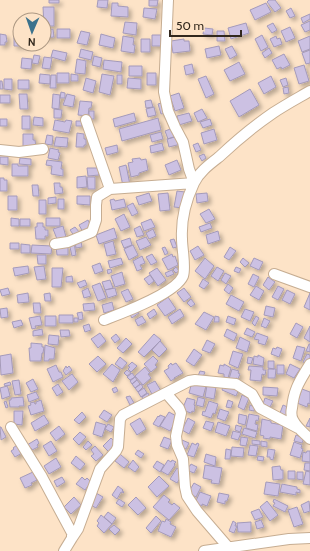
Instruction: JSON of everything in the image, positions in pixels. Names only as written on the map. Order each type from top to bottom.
[{"type":"street","points":[[168,0],[164,92],[175,127],[184,142],[189,169],[194,183]]},
{"type":"street","points":[[104,320],[160,296],[181,279],[184,270],[182,225],[189,196],[194,183],[206,168],[237,140],[274,113],[310,91]]},
{"type":"street","points":[[86,120],[95,150],[110,189]]},
{"type":"street","points":[[0,150],[19,152],[43,149]]},
{"type":"street","points":[[55,244],[68,242],[92,232],[96,220],[97,197],[110,189],[194,183]]},
{"type":"street","points":[[274,274],[310,287]]},
{"type":"street","points":[[310,364],[297,384],[291,414],[292,420],[298,428],[310,439]]},
{"type":"street","points":[[64,551],[78,529],[100,469],[116,452],[118,447],[120,419],[123,415],[189,381],[227,382],[236,384],[252,394],[260,408],[298,428]]},
{"type":"street","points":[[166,393],[179,408],[181,413],[176,436],[177,444],[183,459],[187,496],[197,511],[228,547]]},
{"type":"street","points":[[11,427],[42,478],[72,533],[72,538]]},
{"type":"street","points":[[204,551],[289,539],[310,538]]},
{"type":"building","points":[[49,0],[59,0],[59,3],[49,3]]},
{"type":"building","points":[[98,0],[108,0],[107,8],[97,7]]},
{"type":"building","points":[[149,0],[158,0],[157,6],[149,6]]},
{"type":"building","points":[[269,0],[275,0],[281,8],[275,12],[267,2]]},
{"type":"building","points":[[112,3],[118,3],[118,6],[128,7],[128,17],[111,16]]},
{"type":"building","points":[[266,3],[271,12],[255,20],[250,10]]},
{"type":"building","points":[[43,7],[54,7],[54,26],[52,26],[52,12],[43,12]]},
{"type":"building","points":[[144,8],[157,9],[155,19],[143,17]]},
{"type":"building","points":[[291,8],[295,16],[290,18],[286,11]]},
{"type":"building","points":[[310,14],[310,19],[303,23],[301,18]]},
{"type":"building","points":[[310,21],[310,30],[305,32],[301,25]]},
{"type":"building","points":[[125,22],[137,23],[136,35],[123,33]]},
{"type":"building","points":[[246,23],[249,33],[231,39],[228,28]]},
{"type":"building","points":[[273,23],[277,30],[272,33],[267,26]]},
{"type":"building","points":[[290,27],[295,38],[286,42],[281,31]]},
{"type":"building","points":[[204,28],[213,29],[212,35],[203,34]]},
{"type":"building","points":[[53,29],[54,37],[52,37]]},
{"type":"building","points":[[57,29],[70,29],[70,38],[57,38]]},
{"type":"building","points":[[81,31],[90,33],[87,45],[77,43]]},
{"type":"building","points":[[217,31],[224,31],[225,41],[217,41]]},
{"type":"building","points":[[0,34],[6,35],[7,42],[5,42],[5,45],[0,45]]},
{"type":"building","points":[[101,34],[115,38],[113,48],[99,45]]},
{"type":"building","points":[[152,35],[161,35],[161,46],[152,46]]},
{"type":"building","points":[[262,35],[268,47],[261,51],[255,39]]},
{"type":"building","points":[[123,36],[134,38],[134,53],[121,51]]},
{"type":"building","points":[[276,36],[277,39],[280,38],[282,44],[274,47],[270,39]]},
{"type":"building","points":[[310,36],[310,49],[302,52],[298,41]]},
{"type":"building","points":[[141,39],[150,39],[150,52],[141,52]]},
{"type":"building","points":[[184,39],[184,41],[189,41],[190,51],[173,53],[171,41]]},
{"type":"building","points":[[219,46],[221,55],[207,58],[205,49]]},
{"type":"building","points":[[232,46],[237,55],[230,59],[225,49]]},
{"type":"building","points":[[269,48],[272,53],[265,58],[262,53]]},
{"type":"building","points":[[81,49],[93,52],[91,60],[79,57]]},
{"type":"building","points":[[53,50],[67,53],[65,61],[51,57]]},
{"type":"building","points":[[310,50],[310,63],[306,64],[302,53]]},
{"type":"building","points":[[284,54],[290,65],[282,69],[281,67],[277,69],[272,60]]},
{"type":"building","points":[[34,55],[40,56],[38,64],[32,63]]},
{"type":"building","points":[[94,56],[102,58],[100,67],[92,65]]},
{"type":"building","points":[[44,57],[52,58],[50,69],[42,68]]},
{"type":"building","points":[[22,58],[32,59],[31,69],[21,68]]},
{"type":"building","points":[[77,59],[86,61],[85,74],[75,73]]},
{"type":"building","points":[[104,60],[122,62],[121,72],[103,69]]},
{"type":"building","points":[[239,62],[245,74],[230,81],[224,70]]},
{"type":"building","points":[[192,64],[194,73],[186,75],[184,66]]},
{"type":"building","points":[[304,65],[309,81],[299,84],[294,68]]},
{"type":"building","points":[[129,66],[142,66],[142,76],[129,76]]},
{"type":"building","points":[[57,73],[69,73],[69,83],[57,83]]},
{"type":"building","points":[[147,73],[156,73],[156,85],[147,85]]},
{"type":"building","points":[[40,74],[50,75],[50,84],[39,83]]},
{"type":"building","points":[[71,74],[78,75],[78,81],[71,81]]},
{"type":"building","points":[[102,74],[114,76],[110,95],[99,92]]},
{"type":"building","points":[[51,75],[56,75],[56,88],[50,88]]},
{"type":"building","points":[[117,75],[122,75],[122,84],[117,84]]},
{"type":"building","points":[[206,76],[214,94],[206,98],[198,79]]},
{"type":"building","points":[[271,76],[276,87],[264,94],[258,83]]},
{"type":"building","points":[[86,78],[96,81],[93,93],[83,90]]},
{"type":"building","points":[[128,78],[141,79],[141,89],[127,88]]},
{"type":"building","points":[[286,78],[288,85],[283,87],[280,80]]},
{"type":"building","points":[[4,79],[12,79],[12,90],[4,89]]},
{"type":"building","points":[[18,80],[29,80],[29,89],[18,89]]},
{"type":"building","points":[[0,81],[2,81],[3,89],[0,89]]},
{"type":"building","points":[[288,87],[289,93],[284,94],[283,88]]},
{"type":"building","points":[[250,89],[259,105],[239,117],[230,101]]},
{"type":"building","points":[[61,92],[65,93],[65,98],[60,98]]},
{"type":"building","points":[[179,93],[184,108],[175,111],[170,96]]},
{"type":"building","points":[[19,94],[27,94],[28,109],[20,109]]},
{"type":"building","points":[[53,94],[60,95],[59,109],[52,108]]},
{"type":"building","points":[[67,94],[75,96],[73,107],[63,105]]},
{"type":"building","points":[[0,95],[10,95],[10,103],[0,103]]},
{"type":"building","points":[[151,100],[153,107],[146,108],[145,101]]},
{"type":"building","points":[[80,101],[92,102],[91,108],[89,108],[88,116],[78,115]]},
{"type":"building","points":[[164,102],[167,113],[161,114],[158,104]]},
{"type":"building","points":[[154,107],[156,115],[148,117],[146,109]]},
{"type":"building","points":[[54,109],[62,110],[61,118],[54,118]]},
{"type":"building","points":[[202,109],[207,118],[198,122],[194,113]]},
{"type":"building","points":[[89,111],[94,111],[94,119],[89,119]]},
{"type":"building","points":[[134,113],[136,121],[115,127],[113,119]]},
{"type":"building","points":[[189,113],[192,121],[179,125],[177,116]]},
{"type":"building","points":[[22,116],[30,116],[30,129],[22,129]]},
{"type":"building","points":[[34,117],[43,118],[43,126],[33,125]]},
{"type":"building","points":[[158,118],[161,130],[122,141],[119,129]]},
{"type":"building","points":[[0,119],[7,119],[7,126],[0,126]]},
{"type":"building","points":[[210,119],[212,125],[203,128],[200,122]]},
{"type":"building","points":[[55,120],[65,122],[66,120],[72,121],[69,133],[53,130]]},
{"type":"building","points":[[76,121],[82,121],[82,126],[76,126]]},
{"type":"building","points":[[173,128],[176,136],[168,139],[165,131]]},
{"type":"building","points":[[214,129],[217,140],[204,144],[201,133]]},
{"type":"building","points":[[161,132],[163,139],[152,142],[150,135]]},
{"type":"building","points":[[77,133],[84,134],[86,145],[84,145],[84,147],[76,147]]},
{"type":"building","points":[[23,134],[33,134],[33,140],[35,140],[36,147],[23,147]]},
{"type":"building","points":[[47,135],[53,136],[52,145],[45,144]]},
{"type":"building","points":[[179,136],[181,144],[169,147],[167,139]]},
{"type":"building","points":[[56,137],[68,138],[67,147],[54,146]]},
{"type":"building","points":[[162,143],[164,150],[151,153],[150,146]]},
{"type":"building","points":[[198,143],[201,150],[196,152],[193,145]]},
{"type":"building","points":[[117,145],[118,152],[107,155],[105,148]]},
{"type":"building","points":[[50,148],[59,150],[58,152],[60,153],[58,160],[48,158]]},
{"type":"building","points":[[204,154],[206,158],[202,161],[199,156]]},
{"type":"building","points":[[0,157],[8,157],[8,165],[0,164]]},
{"type":"building","points":[[20,158],[31,159],[31,165],[19,164]]},
{"type":"building","points":[[140,158],[141,160],[146,159],[148,170],[131,177],[128,163],[133,162],[132,159]]},
{"type":"building","points":[[47,160],[62,162],[61,169],[63,169],[63,176],[51,174],[52,166],[46,165]]},
{"type":"building","points":[[177,160],[181,170],[169,175],[165,165]]},
{"type":"building","points":[[12,164],[18,164],[18,166],[28,166],[28,176],[12,176]]},
{"type":"building","points":[[126,165],[130,185],[123,186],[119,167]]},
{"type":"building","points":[[87,168],[98,168],[99,175],[88,176]]},
{"type":"building","points":[[86,176],[87,187],[77,188],[77,177]]},
{"type":"building","points":[[87,177],[95,177],[95,189],[88,189]]},
{"type":"building","points":[[0,178],[7,180],[7,191],[0,191]]},
{"type":"building","points":[[54,183],[60,183],[63,193],[55,194]]},
{"type":"building","points":[[32,185],[38,185],[39,196],[33,196]]},
{"type":"building","points":[[177,191],[185,192],[183,208],[174,207]]},
{"type":"building","points":[[149,193],[152,201],[139,205],[136,197]]},
{"type":"building","points":[[168,193],[170,210],[160,211],[158,194]]},
{"type":"building","points":[[207,193],[208,201],[197,203],[196,194]]},
{"type":"building","points":[[8,196],[17,196],[17,210],[8,210]]},
{"type":"building","points":[[77,196],[90,196],[90,205],[77,204]]},
{"type":"building","points":[[56,197],[56,203],[48,204],[48,198]]},
{"type":"building","points":[[58,199],[64,199],[64,209],[58,209]]},
{"type":"building","points":[[114,199],[115,201],[124,199],[126,207],[112,210],[110,200]]},
{"type":"building","points":[[39,200],[46,200],[46,214],[39,214]]},
{"type":"building","points":[[133,203],[138,213],[132,216],[127,206]]},
{"type":"building","points":[[209,209],[215,219],[206,223],[200,214]]},
{"type":"building","points":[[124,214],[130,227],[121,231],[115,219]]},
{"type":"building","points":[[11,218],[19,219],[19,226],[11,226]]},
{"type":"building","points":[[46,218],[60,218],[60,226],[46,226]]},
{"type":"building","points":[[20,219],[30,219],[30,226],[20,226]]},
{"type":"building","points":[[151,219],[155,227],[144,231],[141,223]]},
{"type":"building","points":[[88,220],[92,228],[83,232],[79,225]]},
{"type":"building","points":[[37,223],[43,223],[45,230],[48,230],[48,236],[45,236],[45,239],[36,239],[35,227],[37,227]]},
{"type":"building","points":[[210,223],[212,228],[201,232],[199,227]]},
{"type":"building","points":[[63,226],[66,237],[57,239],[53,229]]},
{"type":"building","points":[[140,226],[144,235],[137,237],[134,229]]},
{"type":"building","points":[[75,227],[80,233],[75,237],[70,230]]},
{"type":"building","points":[[114,228],[117,238],[99,244],[96,235]]},
{"type":"building","points":[[153,229],[156,236],[149,239],[146,233]]},
{"type":"building","points":[[218,231],[220,240],[208,244],[206,235]]},
{"type":"building","points":[[146,237],[151,245],[140,250],[136,241]]},
{"type":"building","points":[[130,238],[132,245],[124,248],[121,241]]},
{"type":"building","points":[[174,239],[177,247],[173,248],[170,240]]},
{"type":"building","points":[[81,241],[82,247],[76,248],[75,242]]},
{"type":"building","points":[[113,241],[116,254],[107,256],[104,244]]},
{"type":"building","points":[[74,242],[76,255],[72,256],[69,243]]},
{"type":"building","points":[[10,243],[19,243],[19,249],[10,249]]},
{"type":"building","points":[[21,244],[30,245],[30,253],[21,253]]},
{"type":"building","points":[[32,245],[52,246],[51,254],[31,253]]},
{"type":"building","points":[[68,245],[68,255],[57,255],[56,247]]},
{"type":"building","points":[[133,245],[138,255],[129,260],[124,249]]},
{"type":"building","points":[[198,246],[204,255],[195,260],[190,251]]},
{"type":"building","points":[[165,247],[168,253],[165,255],[162,248]]},
{"type":"building","points":[[230,247],[236,251],[229,260],[224,257]]},
{"type":"building","points":[[152,254],[157,262],[151,265],[146,257]]},
{"type":"building","points":[[172,254],[173,257],[175,256],[178,265],[168,270],[162,259]]},
{"type":"building","points":[[37,255],[46,255],[46,264],[38,264]]},
{"type":"building","points":[[142,256],[145,263],[140,265],[142,269],[137,271],[133,261]]},
{"type":"building","points":[[121,258],[123,264],[110,268],[108,261]]},
{"type":"building","points":[[205,258],[214,266],[205,279],[195,271]]},
{"type":"building","points":[[243,258],[249,263],[245,267],[240,262]]},
{"type":"building","points":[[254,258],[263,262],[259,270],[250,266]]},
{"type":"building","points":[[100,263],[103,271],[95,274],[92,266]]},
{"type":"building","points":[[28,266],[29,273],[15,276],[13,268]]},
{"type":"building","points":[[44,266],[46,279],[37,280],[34,267]]},
{"type":"building","points":[[176,267],[179,271],[176,273],[173,270]]},
{"type":"building","points":[[217,267],[224,271],[218,281],[211,276]]},
{"type":"building","points":[[236,267],[241,269],[239,273],[234,271]]},
{"type":"building","points":[[52,268],[63,268],[61,287],[52,287]]},
{"type":"building","points":[[157,268],[166,280],[158,286],[149,273]]},
{"type":"building","points":[[111,269],[112,272],[108,274],[107,270]]},
{"type":"building","points":[[172,270],[174,274],[167,277],[165,273]]},
{"type":"building","points":[[122,272],[125,284],[115,287],[111,276]]},
{"type":"building","points":[[225,273],[231,276],[226,284],[221,280]]},
{"type":"building","points":[[253,274],[259,277],[254,287],[248,284]]},
{"type":"building","points":[[150,275],[154,281],[149,285],[144,279]]},
{"type":"building","points":[[72,276],[73,282],[66,282],[66,277]]},
{"type":"building","points":[[268,277],[275,282],[269,290],[263,285]]},
{"type":"building","points":[[203,279],[209,283],[204,289],[199,286]]},
{"type":"building","points":[[85,280],[87,285],[80,288],[77,283]]},
{"type":"building","points":[[110,280],[113,288],[105,290],[102,282]]},
{"type":"building","points":[[100,283],[106,298],[98,301],[92,286]]},
{"type":"building","points":[[228,284],[233,288],[229,294],[224,290]]},
{"type":"building","points":[[256,286],[264,291],[259,300],[250,295]]},
{"type":"building","points":[[278,286],[284,289],[278,300],[272,297]]},
{"type":"building","points":[[8,288],[10,294],[2,296],[0,290]]},
{"type":"building","points":[[88,288],[91,296],[84,298],[82,291]]},
{"type":"building","points":[[115,288],[117,295],[108,298],[105,290]]},
{"type":"building","points":[[184,288],[191,297],[184,302],[177,293]]},
{"type":"building","points":[[128,289],[133,299],[126,302],[121,292]]},
{"type":"building","points":[[287,290],[295,294],[290,304],[282,300]]},
{"type":"building","points":[[28,293],[29,302],[18,303],[17,295]]},
{"type":"building","points":[[50,293],[51,301],[45,301],[44,294]]},
{"type":"building","points":[[310,293],[310,310],[304,307]]},
{"type":"building","points":[[231,295],[244,302],[239,311],[226,304]]},
{"type":"building","points":[[168,297],[176,309],[165,316],[157,305]]},
{"type":"building","points":[[191,299],[195,304],[191,307],[187,303]]},
{"type":"building","points":[[112,302],[114,310],[104,313],[102,305]]},
{"type":"building","points":[[33,303],[40,303],[41,313],[34,313]]},
{"type":"building","points":[[94,303],[95,310],[84,311],[83,304]]},
{"type":"building","points":[[266,306],[275,308],[273,317],[264,315]]},
{"type":"building","points":[[7,308],[8,317],[1,318],[0,309]]},
{"type":"building","points":[[136,308],[139,313],[132,318],[129,313]]},
{"type":"building","points":[[154,309],[157,314],[150,319],[147,314]]},
{"type":"building","points":[[180,309],[184,316],[172,324],[168,317]]},
{"type":"building","points":[[245,309],[254,312],[250,321],[241,317]]},
{"type":"building","points":[[82,312],[83,319],[79,320],[77,313]]},
{"type":"building","points":[[204,312],[214,317],[206,330],[195,324]]},
{"type":"building","points":[[59,315],[73,315],[73,323],[59,323]]},
{"type":"building","points":[[40,316],[42,325],[35,326],[36,328],[32,329],[29,318]]},
{"type":"building","points":[[45,316],[56,316],[56,326],[45,326]]},
{"type":"building","points":[[142,316],[146,322],[138,326],[135,320]]},
{"type":"building","points":[[215,316],[219,317],[219,322],[214,322]]},
{"type":"building","points":[[228,316],[236,319],[234,325],[226,322]]},
{"type":"building","points":[[256,316],[259,318],[255,326],[252,323]]},
{"type":"building","points":[[74,318],[78,318],[78,322],[74,322]]},
{"type":"building","points":[[264,318],[270,321],[266,328],[261,326]]},
{"type":"building","points":[[21,320],[23,325],[14,328],[12,322]]},
{"type":"building","points":[[296,323],[303,327],[297,338],[290,334]]},
{"type":"building","points":[[89,324],[91,330],[85,332],[83,326]]},
{"type":"building","points":[[310,326],[310,342],[304,338]]},
{"type":"building","points":[[247,328],[255,332],[252,337],[244,334]]},
{"type":"building","points":[[42,329],[43,335],[33,336],[33,331]]},
{"type":"building","points":[[227,329],[237,334],[234,341],[224,336]]},
{"type":"building","points":[[60,330],[69,330],[70,336],[61,337]]},
{"type":"building","points":[[100,333],[106,341],[98,348],[91,339]]},
{"type":"building","points":[[257,333],[268,337],[265,345],[258,343],[259,340],[254,339]]},
{"type":"building","points":[[116,334],[120,339],[115,343],[111,338]]},
{"type":"building","points":[[154,334],[161,340],[144,357],[138,352]]},
{"type":"building","points":[[49,335],[59,336],[58,345],[48,344]]},
{"type":"building","points":[[240,337],[250,342],[247,352],[236,348]]},
{"type":"building","points":[[126,338],[132,344],[123,353],[117,348]]},
{"type":"building","points":[[207,340],[215,344],[210,353],[202,350]]},
{"type":"building","points":[[160,341],[167,349],[159,357],[152,350]]},
{"type":"building","points":[[31,343],[42,344],[42,347],[44,347],[41,361],[30,361],[29,348],[31,348]]},
{"type":"building","points":[[310,344],[310,352],[306,351]]},
{"type":"building","points":[[45,345],[55,348],[54,359],[44,361]]},
{"type":"building","points":[[297,346],[305,348],[301,361],[293,358]]},
{"type":"building","points":[[277,347],[282,349],[279,357],[271,354],[273,348],[276,349]]},
{"type":"building","points":[[194,349],[202,355],[194,366],[186,361]]},
{"type":"building","points":[[233,351],[243,354],[238,368],[229,364]]},
{"type":"building","points":[[11,354],[13,373],[1,375],[0,356]]},
{"type":"building","points":[[307,354],[310,355],[310,359],[307,364],[303,362]]},
{"type":"building","points":[[258,355],[264,358],[263,366],[253,364],[254,356],[258,357]]},
{"type":"building","points":[[98,356],[106,364],[97,372],[89,364]]},
{"type":"building","points":[[153,356],[158,361],[155,365],[157,367],[151,372],[144,364]]},
{"type":"building","points":[[120,357],[127,363],[122,369],[115,364]]},
{"type":"building","points":[[248,357],[253,358],[251,364],[247,363]]},
{"type":"building","points":[[268,361],[274,361],[274,369],[268,368]]},
{"type":"building","points":[[132,362],[137,366],[131,372],[128,369],[130,367],[128,366]]},
{"type":"building","points":[[171,363],[172,365],[176,363],[183,373],[171,381],[164,371],[169,368],[168,366]]},
{"type":"building","points":[[112,364],[120,370],[113,382],[103,374]]},
{"type":"building","points":[[224,364],[231,368],[228,378],[224,377],[224,374],[218,373],[220,365],[224,366]]},
{"type":"building","points":[[290,364],[300,369],[294,378],[286,374]]},
{"type":"building","points":[[56,365],[63,377],[53,382],[47,369]]},
{"type":"building","points":[[277,365],[284,365],[284,374],[277,374]]},
{"type":"building","points":[[66,366],[67,368],[69,366],[72,370],[66,375],[63,371]]},
{"type":"building","points":[[249,366],[263,367],[263,370],[266,370],[265,375],[262,374],[261,381],[250,380],[251,370],[248,370]]},
{"type":"building","points":[[145,367],[150,373],[148,374],[151,378],[143,385],[135,376]]},
{"type":"building","points":[[232,369],[239,371],[238,373],[240,374],[238,379],[236,378],[236,381],[229,379]]},
{"type":"building","points":[[268,369],[276,369],[275,378],[268,378]]},
{"type":"building","points":[[127,370],[131,373],[127,376],[124,373]]},
{"type":"building","points":[[200,371],[205,372],[203,377],[198,376]]},
{"type":"building","points":[[132,373],[135,377],[130,380],[127,377]]},
{"type":"building","points":[[72,374],[78,382],[69,390],[62,381]]},
{"type":"building","points":[[135,377],[137,380],[132,384],[130,381]]},
{"type":"building","points":[[33,379],[38,389],[31,392],[26,383]]},
{"type":"building","points":[[19,380],[21,394],[15,395],[12,381]]},
{"type":"building","points":[[137,380],[140,384],[135,388],[132,384]]},
{"type":"building","points":[[155,381],[161,391],[153,396],[147,385]]},
{"type":"building","points":[[10,382],[11,385],[5,386],[4,384]]},
{"type":"building","points":[[192,382],[206,386],[203,397],[189,393]]},
{"type":"building","points":[[58,384],[63,392],[57,396],[52,388]]},
{"type":"building","points":[[141,384],[143,387],[138,392],[135,388]]},
{"type":"building","points":[[207,385],[216,387],[214,399],[205,397]]},
{"type":"building","points":[[7,386],[10,396],[2,399],[0,388]]},
{"type":"building","points":[[223,386],[239,389],[236,396],[222,390]]},
{"type":"building","points":[[116,387],[118,391],[114,393],[112,389]]},
{"type":"building","points":[[263,387],[278,388],[277,396],[263,395]]},
{"type":"building","points":[[144,388],[147,393],[141,397],[138,392]]},
{"type":"building","points":[[302,389],[310,392],[310,404],[308,403],[307,407],[297,403]]},
{"type":"building","points":[[36,392],[39,398],[29,402],[27,395]]},
{"type":"building","points":[[148,393],[150,397],[144,401],[142,397]]},
{"type":"building","points":[[242,395],[249,398],[244,410],[238,407]]},
{"type":"building","points":[[130,396],[134,403],[130,405],[126,397]]},
{"type":"building","points":[[23,397],[24,406],[10,407],[9,400],[11,400],[11,398]]},
{"type":"building","points":[[198,397],[205,399],[203,407],[196,405]]},
{"type":"building","points":[[187,398],[195,400],[194,412],[192,411],[191,413],[182,410]]},
{"type":"building","points":[[265,398],[273,401],[270,407],[263,404]]},
{"type":"building","points":[[41,400],[44,411],[31,415],[28,406],[31,405],[30,403],[34,402],[36,404],[36,402]]},
{"type":"building","points":[[228,400],[233,402],[231,408],[226,407]]},
{"type":"building","points":[[6,401],[8,407],[6,408],[4,402]]},
{"type":"building","points":[[209,401],[218,404],[215,414],[213,413],[211,418],[202,415],[203,411],[205,412]]},
{"type":"building","points":[[250,405],[255,407],[254,411],[249,410]]},
{"type":"building","points":[[283,405],[290,408],[286,416],[280,413]]},
{"type":"building","points":[[220,409],[229,412],[225,421],[217,418]]},
{"type":"building","points":[[104,410],[112,415],[107,422],[99,417]]},
{"type":"building","points":[[14,411],[23,411],[22,425],[14,424]]},
{"type":"building","points":[[82,412],[86,417],[79,424],[74,420]]},
{"type":"building","points":[[169,412],[178,417],[170,431],[160,426]]},
{"type":"building","points":[[239,414],[247,416],[245,425],[238,423]]},
{"type":"building","points":[[249,414],[259,416],[258,421],[256,420],[255,424],[258,425],[257,431],[246,428]]},
{"type":"building","points":[[44,415],[49,423],[35,431],[31,423]]},
{"type":"building","points":[[160,415],[165,417],[159,427],[153,424]]},
{"type":"building","points":[[140,418],[146,429],[137,435],[130,424]]},
{"type":"building","points":[[188,418],[195,422],[189,434],[182,430]]},
{"type":"building","points":[[310,418],[310,427],[306,426]]},
{"type":"building","points":[[262,419],[271,421],[271,423],[283,425],[281,439],[270,437],[270,439],[263,438],[264,436],[260,435]]},
{"type":"building","points":[[206,421],[214,423],[211,431],[203,428]]},
{"type":"building","points":[[96,422],[106,425],[102,437],[93,434]]},
{"type":"building","points":[[218,422],[230,426],[226,436],[215,432]]},
{"type":"building","points":[[108,424],[114,427],[111,432],[105,429]]},
{"type":"building","points":[[236,425],[242,427],[240,432],[235,430]]},
{"type":"building","points":[[59,426],[65,434],[56,441],[50,433]]},
{"type":"building","points":[[0,427],[6,437],[1,440]]},
{"type":"building","points":[[244,428],[257,432],[255,438],[242,434]]},
{"type":"building","points":[[233,431],[241,433],[238,440],[231,438]]},
{"type":"building","points":[[80,432],[86,437],[79,445],[73,439]]},
{"type":"building","points":[[296,435],[304,438],[302,443],[294,441]]},
{"type":"building","points":[[164,437],[172,440],[168,449],[160,446]]},
{"type":"building","points":[[241,437],[248,438],[246,446],[240,445]]},
{"type":"building","points":[[111,438],[117,444],[109,452],[103,446]]},
{"type":"building","points":[[37,439],[39,443],[37,445],[38,447],[32,450],[31,448],[29,449],[27,445]]},
{"type":"building","points":[[182,440],[189,443],[186,449],[179,446]]},
{"type":"building","points":[[252,440],[260,441],[260,445],[252,444]]},
{"type":"building","points":[[51,441],[57,451],[49,456],[43,446]]},
{"type":"building","points":[[88,441],[92,445],[86,450],[83,447]]},
{"type":"building","points":[[261,441],[267,442],[267,447],[261,446]]},
{"type":"building","points":[[294,442],[302,445],[301,448],[303,449],[300,458],[290,455]]},
{"type":"building","points":[[192,443],[196,445],[197,443],[199,444],[194,457],[187,455]]},
{"type":"building","points":[[17,445],[22,453],[15,457],[11,451]]},
{"type":"building","points":[[250,445],[258,446],[256,456],[248,455]]},
{"type":"building","points":[[95,446],[103,455],[96,461],[91,456],[94,454],[91,450]]},
{"type":"building","points":[[232,447],[244,448],[243,457],[231,456]]},
{"type":"building","points":[[226,449],[231,450],[230,459],[225,459]]},
{"type":"building","points":[[268,449],[275,450],[273,460],[270,459],[270,457],[267,457]]},
{"type":"building","points":[[138,450],[144,454],[141,458],[135,454]]},
{"type":"building","points":[[307,451],[310,451],[310,462],[302,461],[303,452],[306,453]]},
{"type":"building","points":[[120,454],[129,462],[124,468],[115,461]]},
{"type":"building","points":[[206,454],[216,457],[215,466],[204,462]]},
{"type":"building","points":[[76,456],[85,464],[80,470],[71,463]]},
{"type":"building","points":[[258,456],[264,457],[263,461],[257,460]]},
{"type":"building","points":[[56,458],[61,467],[49,474],[44,466]]},
{"type":"building","points":[[133,460],[139,467],[135,472],[128,467]]},
{"type":"building","points":[[168,460],[171,462],[172,460],[176,462],[168,475],[161,471]]},
{"type":"building","points":[[157,461],[164,465],[160,472],[153,467]]},
{"type":"building","points":[[305,463],[310,463],[310,471],[304,470]]},
{"type":"building","points":[[191,464],[197,467],[194,473],[186,470]]},
{"type":"building","points":[[205,465],[222,468],[219,484],[211,483],[212,480],[203,478]]},
{"type":"building","points":[[280,466],[281,470],[283,470],[283,479],[273,480],[272,467]]},
{"type":"building","points":[[177,468],[184,472],[177,483],[170,479]]},
{"type":"building","points":[[288,471],[295,471],[295,479],[288,479]]},
{"type":"building","points":[[306,471],[310,472],[310,485],[303,484]]},
{"type":"building","points":[[33,472],[37,480],[31,483],[32,485],[25,488],[20,478]]},
{"type":"building","points":[[297,472],[303,472],[303,480],[297,479]]},
{"type":"building","points":[[159,476],[169,486],[157,497],[148,487]]},
{"type":"building","points":[[62,477],[65,482],[57,487],[54,481]]},
{"type":"building","points":[[82,477],[85,480],[87,478],[91,482],[85,490],[76,484]]},
{"type":"building","points":[[266,482],[280,484],[278,496],[264,494]]},
{"type":"building","points":[[194,483],[201,487],[196,497],[188,493]]},
{"type":"building","points":[[282,484],[297,487],[297,489],[300,490],[300,493],[296,492],[296,495],[280,492]]},
{"type":"building","points":[[118,486],[124,492],[121,492],[117,499],[112,495]]},
{"type":"building","points":[[200,492],[211,496],[207,506],[202,504],[202,506],[195,503]]},
{"type":"building","points":[[96,493],[103,497],[96,508],[89,504]]},
{"type":"building","points":[[219,493],[229,495],[227,501],[225,501],[225,504],[217,502]]},
{"type":"building","points":[[164,495],[170,500],[168,502],[172,505],[174,503],[180,508],[169,520],[153,507]]},
{"type":"building","points":[[74,497],[81,505],[71,514],[64,507]]},
{"type":"building","points":[[136,497],[146,508],[138,515],[128,505]]},
{"type":"building","points":[[119,499],[125,503],[122,507],[116,503]]},
{"type":"building","points":[[274,499],[288,506],[285,512],[273,506],[275,503],[273,502]]},
{"type":"building","points":[[267,501],[278,515],[270,521],[260,507]]},
{"type":"building","points":[[309,501],[310,511],[304,513],[301,505]]},
{"type":"building","points":[[297,507],[303,524],[294,527],[288,510]]},
{"type":"building","points":[[259,509],[263,517],[255,520],[251,512]]},
{"type":"building","points":[[108,512],[116,518],[112,524],[104,517]]},
{"type":"building","points":[[101,515],[112,524],[104,533],[97,526],[99,523],[97,521]]},
{"type":"building","points":[[156,516],[161,521],[151,533],[146,528]]},
{"type":"building","points":[[166,519],[171,522],[170,524],[176,527],[171,537],[158,531],[162,521],[165,522]]},
{"type":"building","points":[[261,520],[264,527],[257,529],[255,522]]},
{"type":"building","points":[[233,521],[236,523],[235,526],[237,526],[234,533],[229,531]]},
{"type":"building","points":[[251,522],[251,532],[238,532],[237,523]]},
{"type":"building","points":[[114,525],[120,530],[115,535],[109,529]]}]
